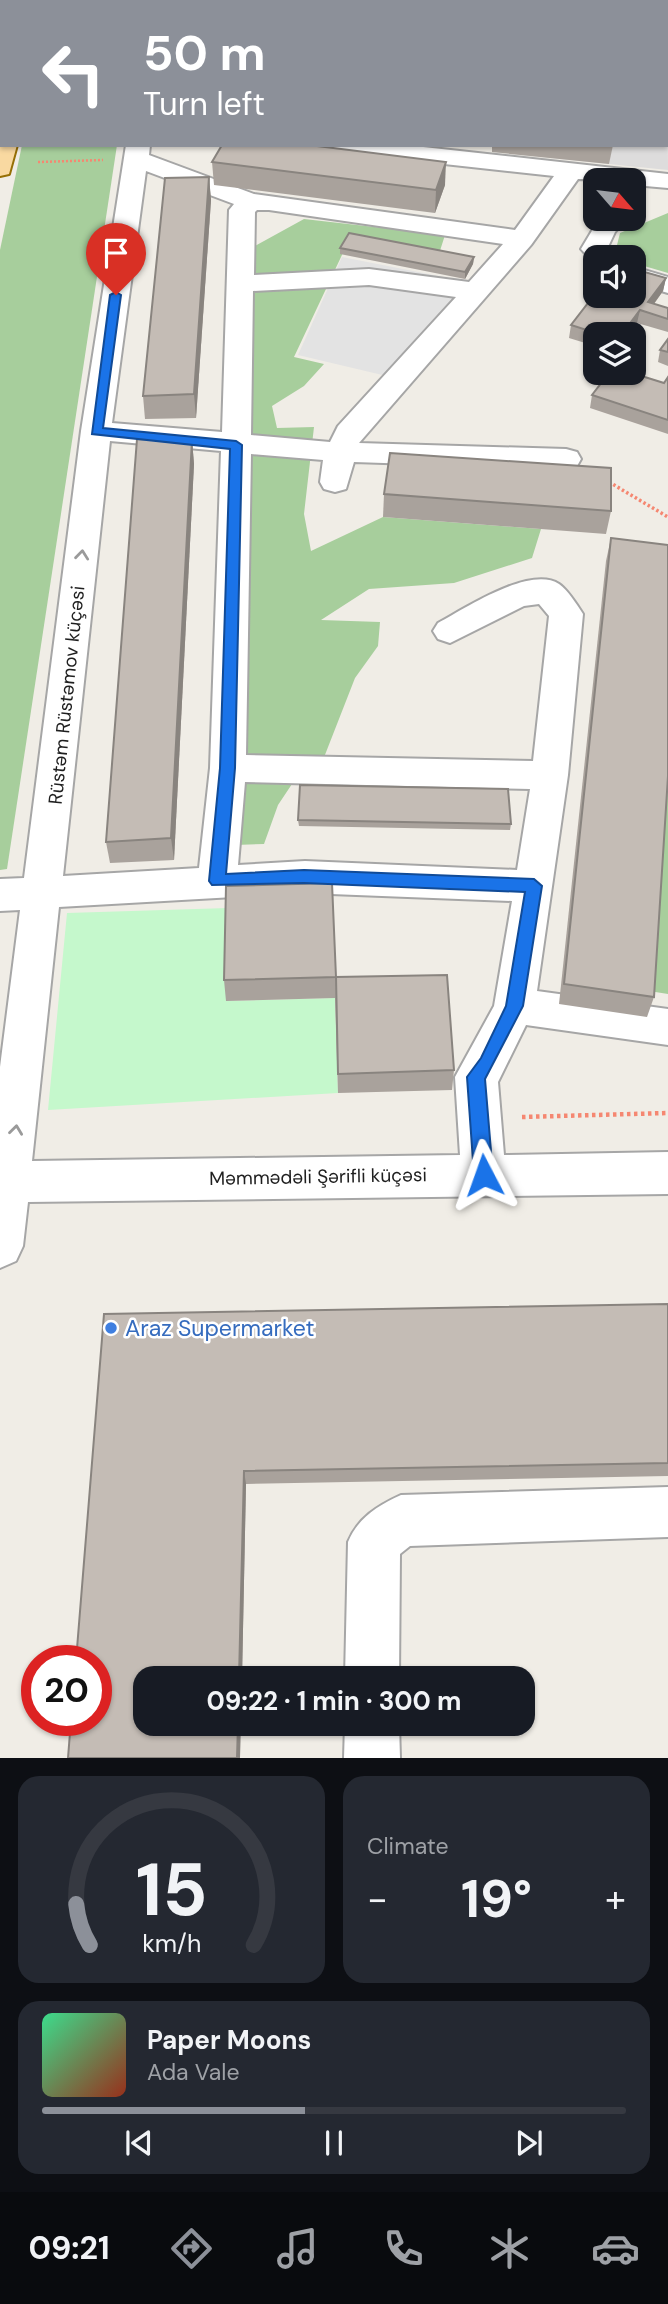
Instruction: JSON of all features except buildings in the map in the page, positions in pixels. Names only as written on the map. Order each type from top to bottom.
[{"type":"main road","points":[[0,169],[5,147]]},
{"type":"street","points":[[368,147],[470,153],[583,173]]},
{"type":"street","points":[[137,152],[251,202],[269,202],[522,239]]},
{"type":"street","name":"Rüstəm Rüstəmov küçəsi","points":[[0,1246],[96,432],[137,152]]},
{"type":"street","points":[[335,482],[340,452],[349,433],[522,239],[570,172]]},
{"type":"street","points":[[646,180],[668,181]]},
{"type":"street","points":[[217,881],[228,768],[242,210],[251,202]]},
{"type":"street","points":[[240,284],[369,277],[475,291]]},
{"type":"street","points":[[646,279],[668,285]]},
{"type":"street","points":[[96,432],[340,452],[566,459]]},
{"type":"street","points":[[450,631],[517,595],[547,592],[566,614],[550,775],[514,1006],[487,1063],[476,1077],[484,1175]]},
{"type":"street","points":[[228,768],[550,775]]},
{"type":"street","points":[[0,895],[44,890],[304,877],[534,886]]},
{"type":"street","points":[[514,1006],[668,1027]]},
{"type":"street","name":"Məmmədəli Şərifli küçəsi","points":[[9,1182],[668,1173]]},
{"type":"street","points":[[372,1666],[374,1542],[401,1521],[668,1512]]},
{"type":"street","points":[[372,1736],[372,1758]]},
{"type":"path","points":[[38,162],[137,152]]},
{"type":"path","points":[[566,459],[668,517]]},
{"type":"path","points":[[479,1118],[668,1113]]},
{"type":"shaded area","points":[[493,147],[668,147],[668,170],[492,152]]},
{"type":"shaded area","points":[[342,257],[479,284],[395,378],[298,355]]},
{"type":"green space","points":[[22,147],[117,147],[7,869],[0,870],[0,250]]},
{"type":"green space","points":[[668,213],[668,273],[646,267],[646,245],[617,245],[620,233],[646,231],[646,222]]},
{"type":"green space","points":[[304,219],[445,235],[438,257],[349,240],[294,357],[324,364],[304,386],[272,406],[277,428],[314,427],[304,514],[311,551],[383,517],[541,529],[532,558],[454,583],[369,589],[321,620],[380,622],[378,646],[355,678],[314,783],[292,784],[278,805],[264,844],[235,845],[253,247]]},
{"type":"green space","points":[[668,699],[668,994],[649,991]]},
{"type":"green space","points":[[228,908],[227,1001],[335,998],[338,1093],[48,1110],[67,913]]},
{"type":"place","name":"Araz Supermarket","points":[[111,1328]]},
{"type":"route","points":[[116,295],[96,432],[236,445],[228,768],[217,881],[304,877],[534,886],[514,1006],[487,1063],[476,1077],[484,1175]]}]
